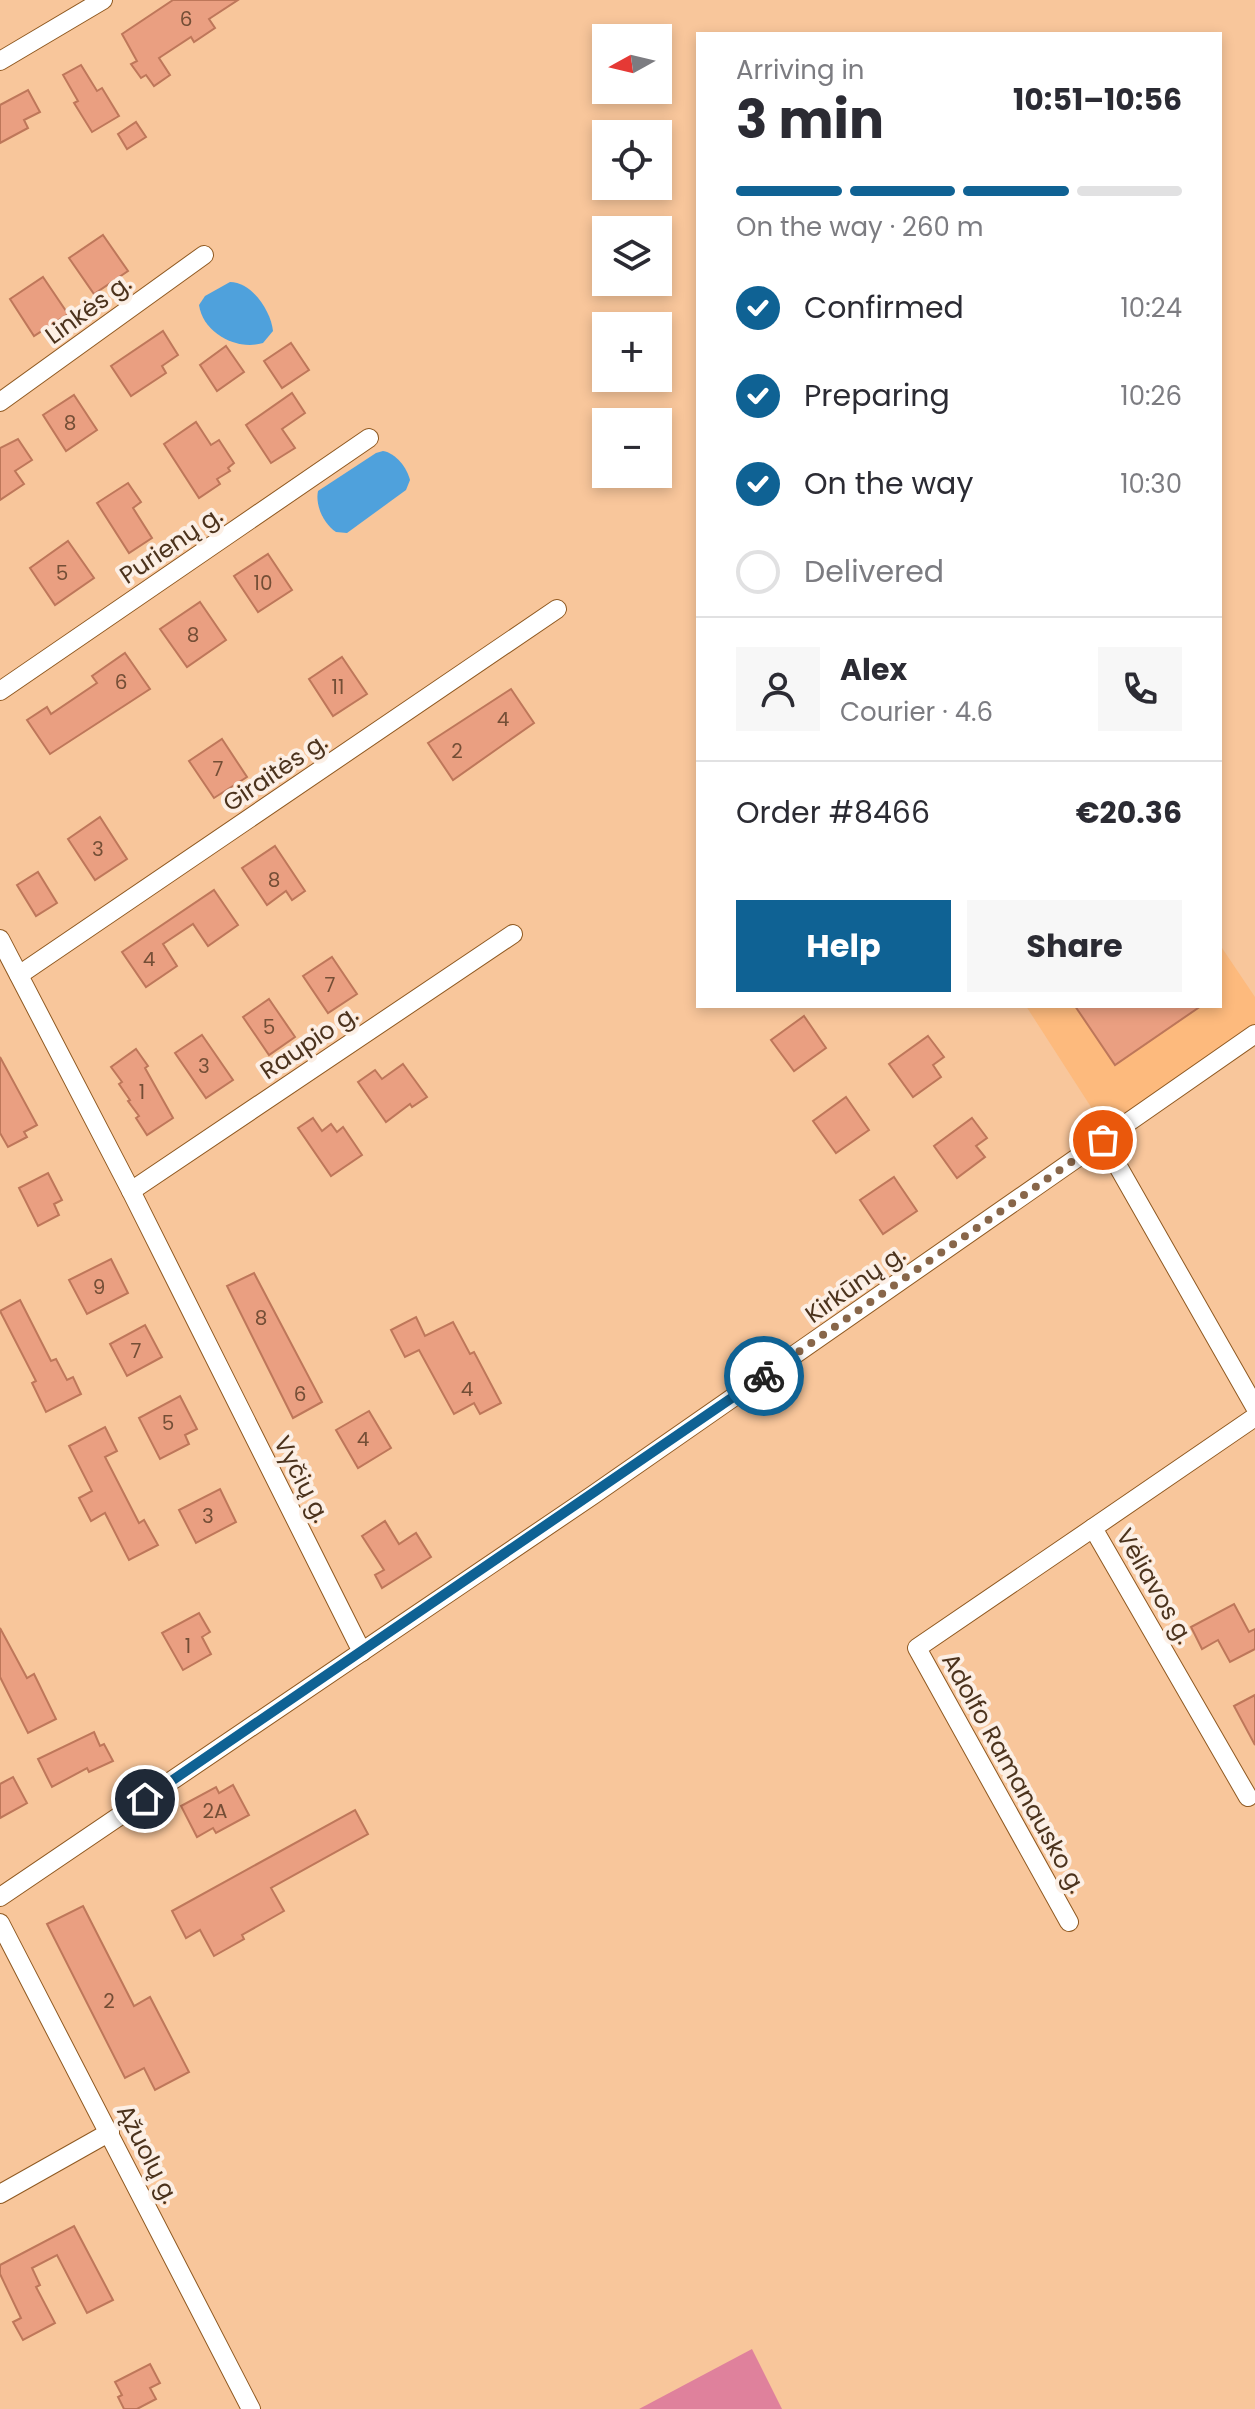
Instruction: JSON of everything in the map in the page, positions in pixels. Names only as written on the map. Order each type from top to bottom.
[{"type":"street","points":[[0,61],[103,0]]},
{"type":"street","name":"Linkės g.","points":[[0,402],[204,255]]},
{"type":"street","name":"Purienų g.","points":[[0,691],[369,438]]},
{"type":"street","name":"Giraitės g.","points":[[19,975],[557,609]]},
{"type":"street","name":"Raupio g.","points":[[131,1191],[513,934]]},
{"type":"street","name":"Vyčių g.","points":[[0,939],[131,1191],[362,1652]]},
{"type":"street","name":"Kirkūnų g.","points":[[362,1652],[1255,1034]]},
{"type":"street","points":[[1103,1140],[1255,1407]]},
{"type":"street","name":"Vėliavos g.","points":[[1248,1797],[1093,1528],[1255,1417]]},
{"type":"street","name":"Adolfo Ramanausko g.","points":[[1069,1922],[917,1648],[1093,1528]]},
{"type":"street","points":[[0,1897],[362,1652]]},
{"type":"street","name":"Ąžuolų g.","points":[[0,1923],[110,2132],[243,2406]]},
{"type":"street","points":[[0,2194],[110,2132]]},
{"type":"shaded area","points":[[1222,948],[1255,997],[1255,1034],[1109,1135],[1027,1008],[1222,1008]]},
{"type":"shaded area","points":[[752,2349],[782,2409],[639,2409]]},
{"type":"water","points":[[230,282],[253,292],[264,307],[273,331],[263,343],[243,344],[223,338],[202,315],[199,305],[205,296]]},
{"type":"water","points":[[383,451],[396,458],[406,471],[410,480],[406,490],[347,533],[336,532],[321,514],[318,491]]},
{"type":"building","points":[[173,0],[238,0],[209,19],[215,28],[194,42],[191,37],[159,58],[170,75],[154,86],[146,75],[141,78],[131,64],[137,61],[122,34]]},
{"type":"building","points":[[81,65],[97,91],[102,88],[119,116],[92,132],[74,103],[78,101],[63,75]]},
{"type":"building","points":[[28,90],[40,112],[24,120],[28,128],[0,143],[0,105]]},
{"type":"building","points":[[136,122],[146,137],[127,149],[118,134]]},
{"type":"building","points":[[103,235],[128,271],[94,294],[69,258]]},
{"type":"building","points":[[43,277],[68,314],[34,336],[10,299]]},
{"type":"building","points":[[163,331],[178,355],[162,366],[166,373],[131,396],[111,366]]},
{"type":"building","points":[[291,343],[309,370],[282,388],[264,361]]},
{"type":"building","points":[[226,346],[244,372],[217,391],[200,365]]},
{"type":"building","points":[[292,393],[305,413],[282,429],[295,448],[271,463],[246,425]]},
{"type":"building","points":[[74,395],[97,430],[66,451],[43,415]]},
{"type":"building","points":[[196,422],[211,445],[219,440],[234,463],[228,468],[230,471],[217,479],[220,484],[199,498],[164,444]]},
{"type":"building","points":[[18,439],[32,460],[15,471],[24,484],[0,500],[0,448]]},
{"type":"building","points":[[128,483],[141,502],[133,508],[152,538],[129,553],[97,503]]},
{"type":"building","points":[[68,541],[94,578],[55,605],[30,568]]},
{"type":"building","points":[[268,554],[292,590],[258,612],[234,576]]},
{"type":"building","points":[[200,602],[226,640],[187,667],[160,629]]},
{"type":"building","points":[[125,653],[150,689],[50,754],[27,720],[47,707],[51,714],[97,683],[92,676]]},
{"type":"building","points":[[342,657],[367,694],[333,716],[309,679]]},
{"type":"building","points":[[511,689],[534,723],[453,780],[428,743]]},
{"type":"building","points":[[222,739],[247,777],[214,798],[189,761]]},
{"type":"building","points":[[100,817],[127,859],[95,880],[68,839]]},
{"type":"building","points":[[275,846],[305,891],[292,900],[286,891],[267,905],[242,868]]},
{"type":"building","points":[[38,872],[57,903],[36,916],[17,885]]},
{"type":"building","points":[[214,890],[238,925],[208,946],[193,924],[163,944],[177,966],[146,987],[122,952]]},
{"type":"building","points":[[332,957],[357,994],[328,1013],[303,976]]},
{"type":"building","points":[[269,999],[295,1037],[269,1055],[243,1017]]},
{"type":"building","points":[[1076,1008],[1198,1008],[1115,1065]]},
{"type":"building","points":[[804,1016],[826,1048],[794,1071],[771,1040]]},
{"type":"building","points":[[202,1035],[233,1080],[206,1098],[175,1053]]},
{"type":"building","points":[[928,1036],[944,1057],[933,1065],[941,1077],[913,1097],[889,1064]]},
{"type":"building","points":[[136,1049],[148,1066],[145,1068],[173,1118],[147,1135],[119,1084],[122,1082],[111,1067]]},
{"type":"building","points":[[0,1057],[37,1125],[24,1132],[27,1137],[8,1147],[0,1133]]},
{"type":"building","points":[[403,1064],[427,1097],[412,1107],[410,1104],[386,1122],[358,1082],[375,1070],[382,1079]]},
{"type":"building","points":[[846,1097],[869,1130],[836,1153],[813,1121]]},
{"type":"building","points":[[313,1118],[322,1131],[331,1124],[337,1132],[343,1127],[362,1155],[331,1176],[298,1128]]},
{"type":"building","points":[[972,1118],[987,1138],[976,1146],[985,1157],[957,1178],[934,1146]]},
{"type":"building","points":[[48,1173],[62,1200],[54,1204],[59,1215],[38,1226],[19,1188]]},
{"type":"building","points":[[894,1177],[917,1211],[883,1234],[860,1200]]},
{"type":"building","points":[[111,1259],[128,1293],[87,1314],[69,1280]]},
{"type":"building","points":[[254,1273],[322,1402],[293,1418],[227,1286]]},
{"type":"building","points":[[20,1300],[51,1361],[56,1359],[67,1380],[73,1377],[81,1394],[46,1412],[32,1383],[36,1381],[0,1311]]},
{"type":"building","points":[[416,1317],[425,1336],[453,1322],[470,1354],[474,1352],[501,1403],[480,1414],[474,1403],[454,1414],[419,1350],[405,1357],[391,1330]]},
{"type":"building","points":[[145,1325],[162,1357],[127,1376],[110,1344]]},
{"type":"building","points":[[180,1396],[197,1429],[185,1435],[189,1444],[160,1459],[139,1418]]},
{"type":"building","points":[[369,1411],[391,1448],[358,1468],[336,1430]]},
{"type":"building","points":[[105,1427],[117,1451],[105,1457],[139,1523],[144,1520],[158,1545],[129,1560],[105,1513],[91,1521],[79,1498],[92,1491],[69,1446]]},
{"type":"building","points":[[220,1489],[236,1522],[196,1543],[179,1510]]},
{"type":"building","points":[[385,1521],[399,1544],[416,1533],[431,1557],[382,1588],[375,1575],[384,1570],[362,1536]]},
{"type":"building","points":[[1234,1604],[1249,1632],[1255,1629],[1255,1649],[1230,1662],[1218,1640],[1202,1649],[1191,1627]]},
{"type":"building","points":[[199,1613],[210,1632],[202,1637],[211,1654],[183,1670],[162,1633]]},
{"type":"building","points":[[0,1628],[27,1678],[34,1674],[56,1719],[28,1733],[0,1677]]},
{"type":"building","points":[[1255,1695],[1255,1745],[1234,1706]]},
{"type":"building","points":[[94,1732],[100,1746],[104,1744],[113,1761],[89,1772],[87,1768],[52,1787],[38,1759]]},
{"type":"building","points":[[13,1777],[27,1803],[0,1818],[0,1784]]},
{"type":"building","points":[[233,1785],[249,1815],[216,1833],[213,1828],[197,1837],[181,1806],[216,1787],[219,1793]]},
{"type":"building","points":[[355,1810],[368,1834],[271,1888],[284,1911],[242,1935],[244,1939],[214,1956],[200,1930],[186,1938],[172,1911]]},
{"type":"building","points":[[83,1906],[134,2006],[150,1997],[189,2072],[155,2090],[144,2068],[125,2078],[47,1924]]},
{"type":"building","points":[[74,2226],[113,2300],[87,2313],[57,2255],[32,2268],[40,2285],[36,2287],[55,2323],[23,2340],[13,2322],[21,2318],[0,2274],[0,2265]]},
{"type":"building","points":[[150,2364],[160,2383],[150,2388],[156,2399],[137,2409],[124,2409],[118,2397],[122,2395],[115,2382]]},
{"type":"way so far","points":[[764,1376],[1103,1140]]},
{"type":"route","points":[[145,1799],[764,1376]]}]
